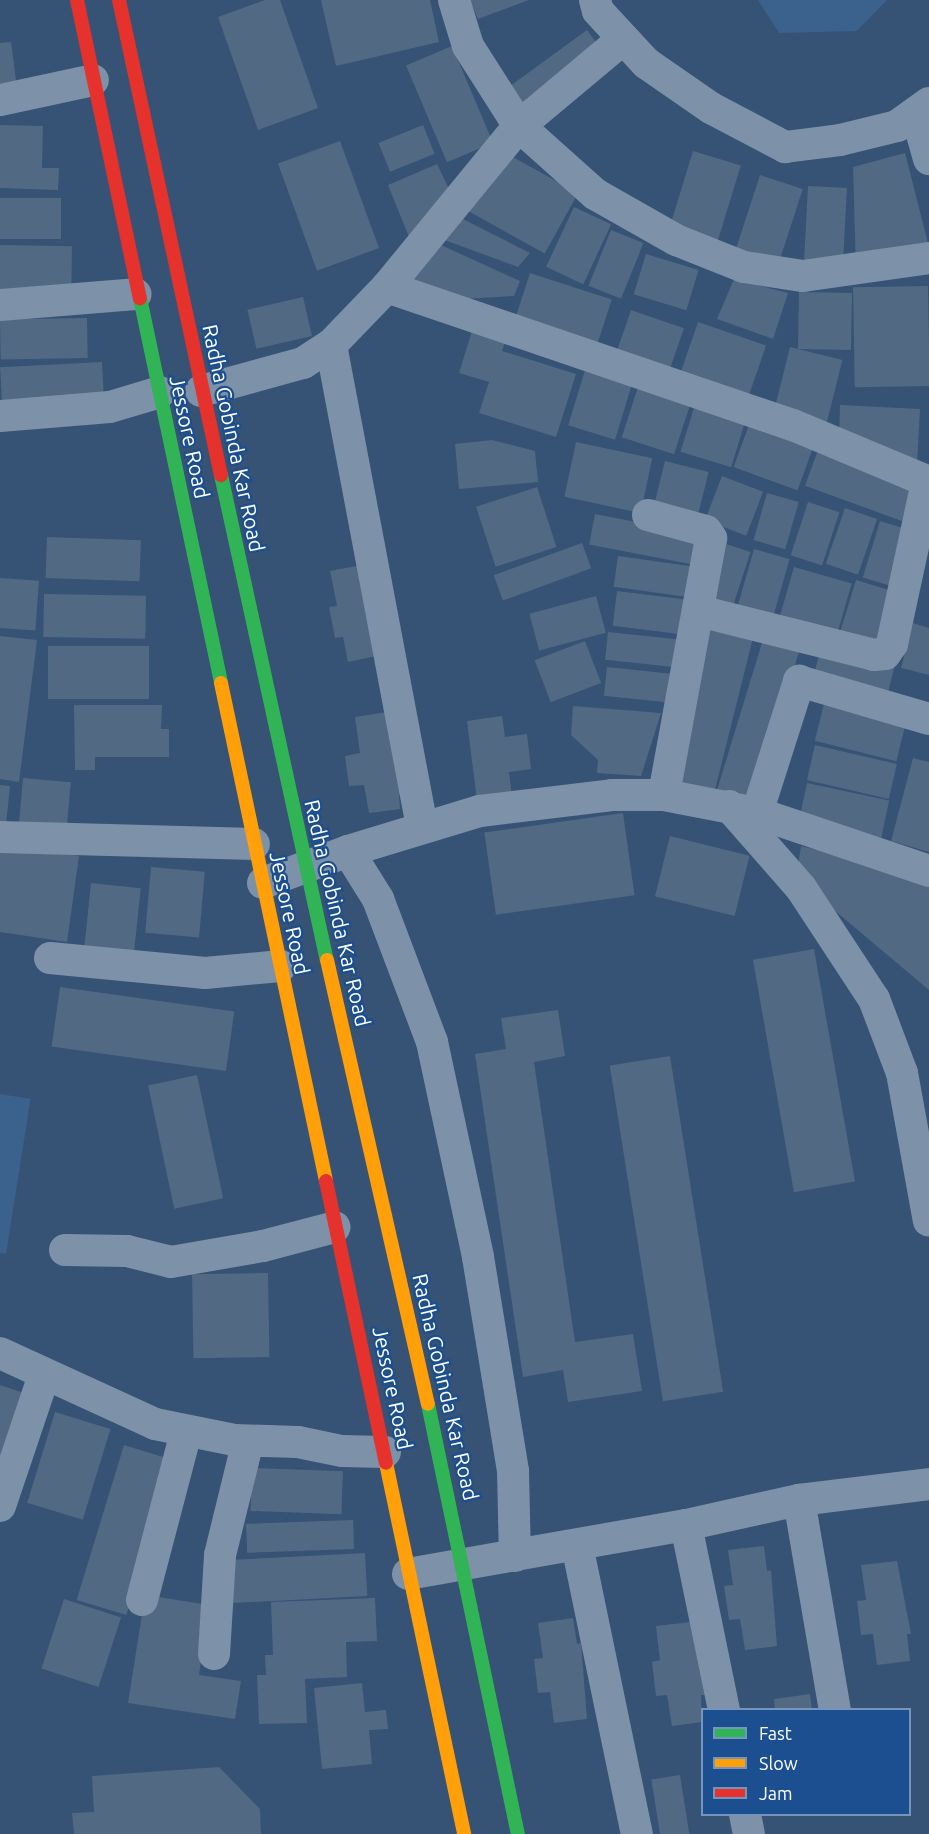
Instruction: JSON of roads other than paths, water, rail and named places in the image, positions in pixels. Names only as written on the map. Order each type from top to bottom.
[{"type":"main road","name":"Jessore Road","points":[[77,0],[136,294],[160,392],[335,1227],[386,1452],[408,1574],[464,1834]]},
{"type":"main road","name":"Radha Gobinda Kar Road","points":[[119,0],[201,391],[306,869],[463,1565],[518,1834]]},
{"type":"street","points":[[454,0],[468,46],[519,126],[595,194],[676,240],[744,267],[803,276],[929,258]]},
{"type":"street","points":[[595,0],[598,11],[646,63],[711,108],[785,147],[840,140],[897,126],[922,108],[929,159]]},
{"type":"street","points":[[201,391],[303,363],[331,345],[387,286],[519,126],[623,39]]},
{"type":"street","points":[[0,100],[93,80]]},
{"type":"street","points":[[387,286],[793,425],[928,482],[892,644],[885,654],[874,656],[699,611]]},
{"type":"street","points":[[0,305],[136,294]]},
{"type":"street","points":[[331,345],[423,828]]},
{"type":"street","points":[[0,416],[110,407],[160,392]]},
{"type":"street","points":[[648,515],[706,531],[711,538],[664,795]]},
{"type":"street","points":[[743,810],[799,681],[929,719]]},
{"type":"street","points":[[263,883],[306,869],[348,851],[480,811],[612,795],[664,795],[743,810],[929,871]]},
{"type":"street","points":[[743,810],[801,888],[874,999],[902,1072],[929,1221]]},
{"type":"street","points":[[0,837],[254,844]]},
{"type":"street","points":[[348,851],[378,899],[432,1042],[478,1257],[506,1426],[513,1471],[515,1556]]},
{"type":"street","points":[[50,958],[205,973],[280,966]]},
{"type":"street","points":[[65,1250],[127,1251],[171,1262],[263,1246],[335,1227]]},
{"type":"street","points":[[0,1353],[155,1424],[186,1432],[248,1441],[298,1442],[342,1451],[386,1452]]},
{"type":"street","points":[[0,1506],[44,1375]]},
{"type":"street","points":[[142,1600],[186,1432]]},
{"type":"street","points":[[214,1654],[220,1555],[248,1441]]},
{"type":"street","points":[[408,1574],[686,1525],[800,1500],[929,1484]]},
{"type":"street","points":[[800,1500],[834,1708]]},
{"type":"street","points":[[686,1525],[723,1708]]},
{"type":"street","points":[[577,1545],[637,1834]]},
{"type":"street","points":[[745,1816],[749,1834]]},
{"type":"water","points":[[758,0],[887,0],[857,31],[779,33]]},
{"type":"water","points":[[0,1094],[31,1099],[6,1254],[0,1253]]}]
